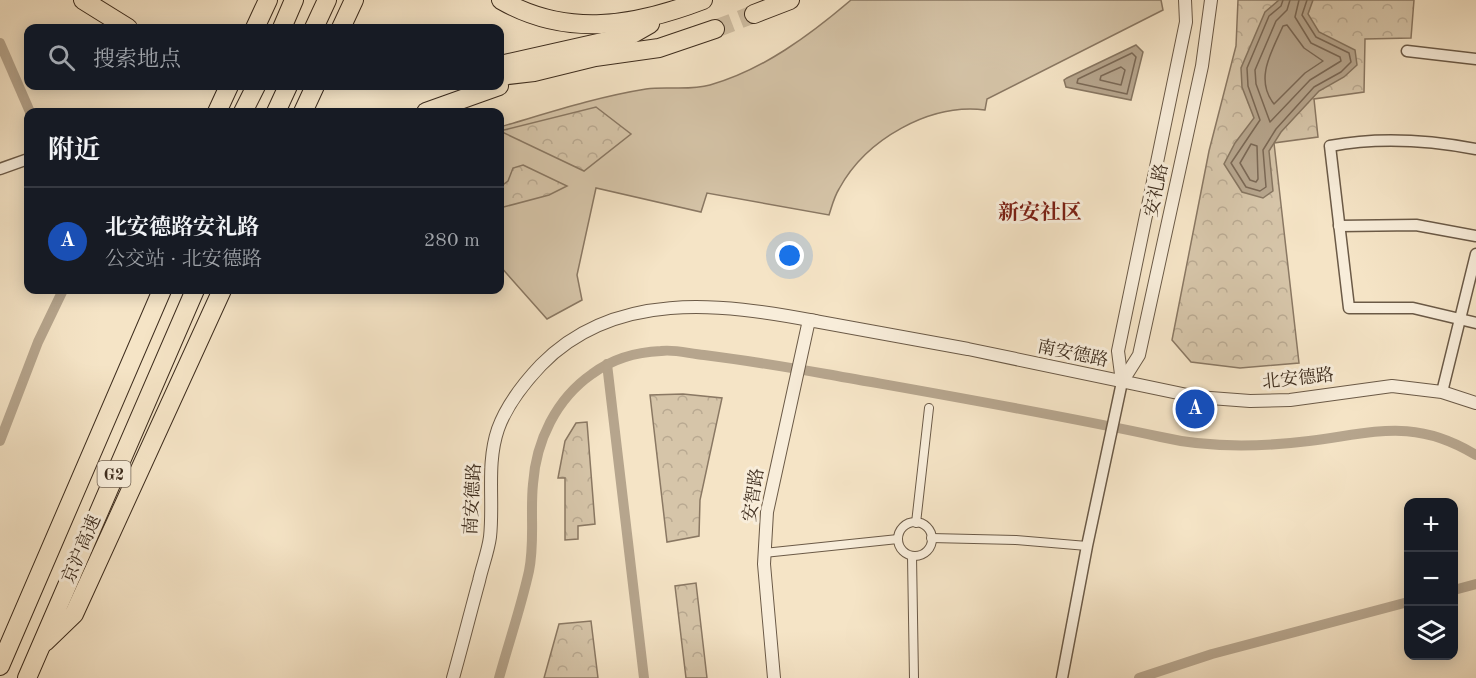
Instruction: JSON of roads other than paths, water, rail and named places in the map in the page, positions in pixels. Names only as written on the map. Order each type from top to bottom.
[{"type":"highway","points":[[72,0],[105,24]]},
{"type":"highway","points":[[83,0],[122,24]]},
{"type":"highway","points":[[257,24],[268,0]]},
{"type":"highway","points":[[284,24],[294,0]]},
{"type":"highway","points":[[316,24],[327,0]]},
{"type":"highway","points":[[343,24],[354,0]]},
{"type":"highway","points":[[501,0],[538,17],[584,25],[625,24],[671,12],[703,0]]},
{"type":"highway","points":[[754,14],[790,0]]},
{"type":"highway","points":[[504,64],[629,36],[671,12]]},
{"type":"highway","points":[[504,83],[534,72],[595,57],[659,48],[716,29]]},
{"type":"highway","points":[[504,76],[534,72]]},
{"type":"highway","points":[[246,108],[254,90]]},
{"type":"highway","points":[[278,108],[286,90]]},
{"type":"highway","points":[[305,108],[313,90]]},
{"type":"highway","points":[[437,108],[485,90]]},
{"type":"highway","points":[[151,313],[152,294]]},
{"type":"highway","name":"京沪高速","points":[[0,666],[160,294]]},
{"type":"highway","name":"京沪高速","points":[[27,678],[193,294]]},
{"type":"highway","points":[[39,647],[75,614],[221,294]]},
{"type":"street","name":"安礼路","points":[[1062,678],[1086,546],[1122,382],[1118,351],[1186,22],[1185,0]]},
{"type":"street","name":"安礼路","points":[[1122,382],[1139,356],[1202,66],[1211,0]]},
{"type":"street","points":[[1407,51],[1476,59]]},
{"type":"street","points":[[1476,149],[1418,141],[1380,141],[1330,146],[1349,308],[1413,308],[1460,317],[1476,323]]},
{"type":"street","points":[[0,169],[24,160]]},
{"type":"street","points":[[1339,226],[1416,225],[1476,236]]},
{"type":"street","points":[[1442,392],[1476,254]]},
{"type":"street","name":"南安德路","points":[[453,678],[490,538],[490,471],[498,430],[520,388],[551,355],[576,335],[602,322],[634,313],[679,306],[720,307],[809,320],[1122,382]]},
{"type":"street","name":"安智路","points":[[774,678],[766,605],[764,553],[769,500],[809,320]]},
{"type":"street","name":"北安德路","points":[[1122,382],[1197,398],[1250,401],[1290,400],[1392,386],[1442,392],[1476,403]]},
{"type":"street","points":[[916,523],[929,408]]},
{"type":"street","points":[[909,523],[916,523],[927,528],[931,538],[926,552],[912,556],[900,547],[898,539],[901,530],[909,523]]},
{"type":"street","points":[[931,538],[1016,540],[1086,546]]},
{"type":"street","points":[[764,553],[898,539]]},
{"type":"street","points":[[912,556],[914,678]]},
{"type":"water","points":[[1279,0],[1313,0],[1308,14],[1319,32],[1355,50],[1357,65],[1344,77],[1319,91],[1281,132],[1269,151],[1273,191],[1263,198],[1242,192],[1224,164],[1235,143],[1254,118],[1242,87],[1241,68],[1265,12]]},
{"type":"water","points":[[1136,45],[1143,52],[1131,100],[1066,87],[1064,80],[1067,78]]},
{"type":"waterway","points":[[0,43],[28,108]]},
{"type":"waterway","points":[[0,441],[38,342],[61,294]]},
{"type":"waterway","points":[[499,678],[529,571],[532,549],[533,484],[543,437],[558,408],[579,384],[608,364],[634,355],[672,351],[765,364],[994,404],[1179,441],[1235,445],[1272,444],[1394,431],[1433,436],[1454,443],[1476,455]]},
{"type":"waterway","points":[[607,364],[644,678]]},
{"type":"waterway","points":[[1458,589],[1476,584]]},
{"type":"waterway","points":[[1139,678],[1212,654],[1404,603]]},
{"type":"tunnel","points":[[715,29],[754,14]]},
{"type":"place","name":"北安德路安礼路","points":[[1195,409]]},
{"type":"district","name":"新安社区","points":[[1040,212]]}]
